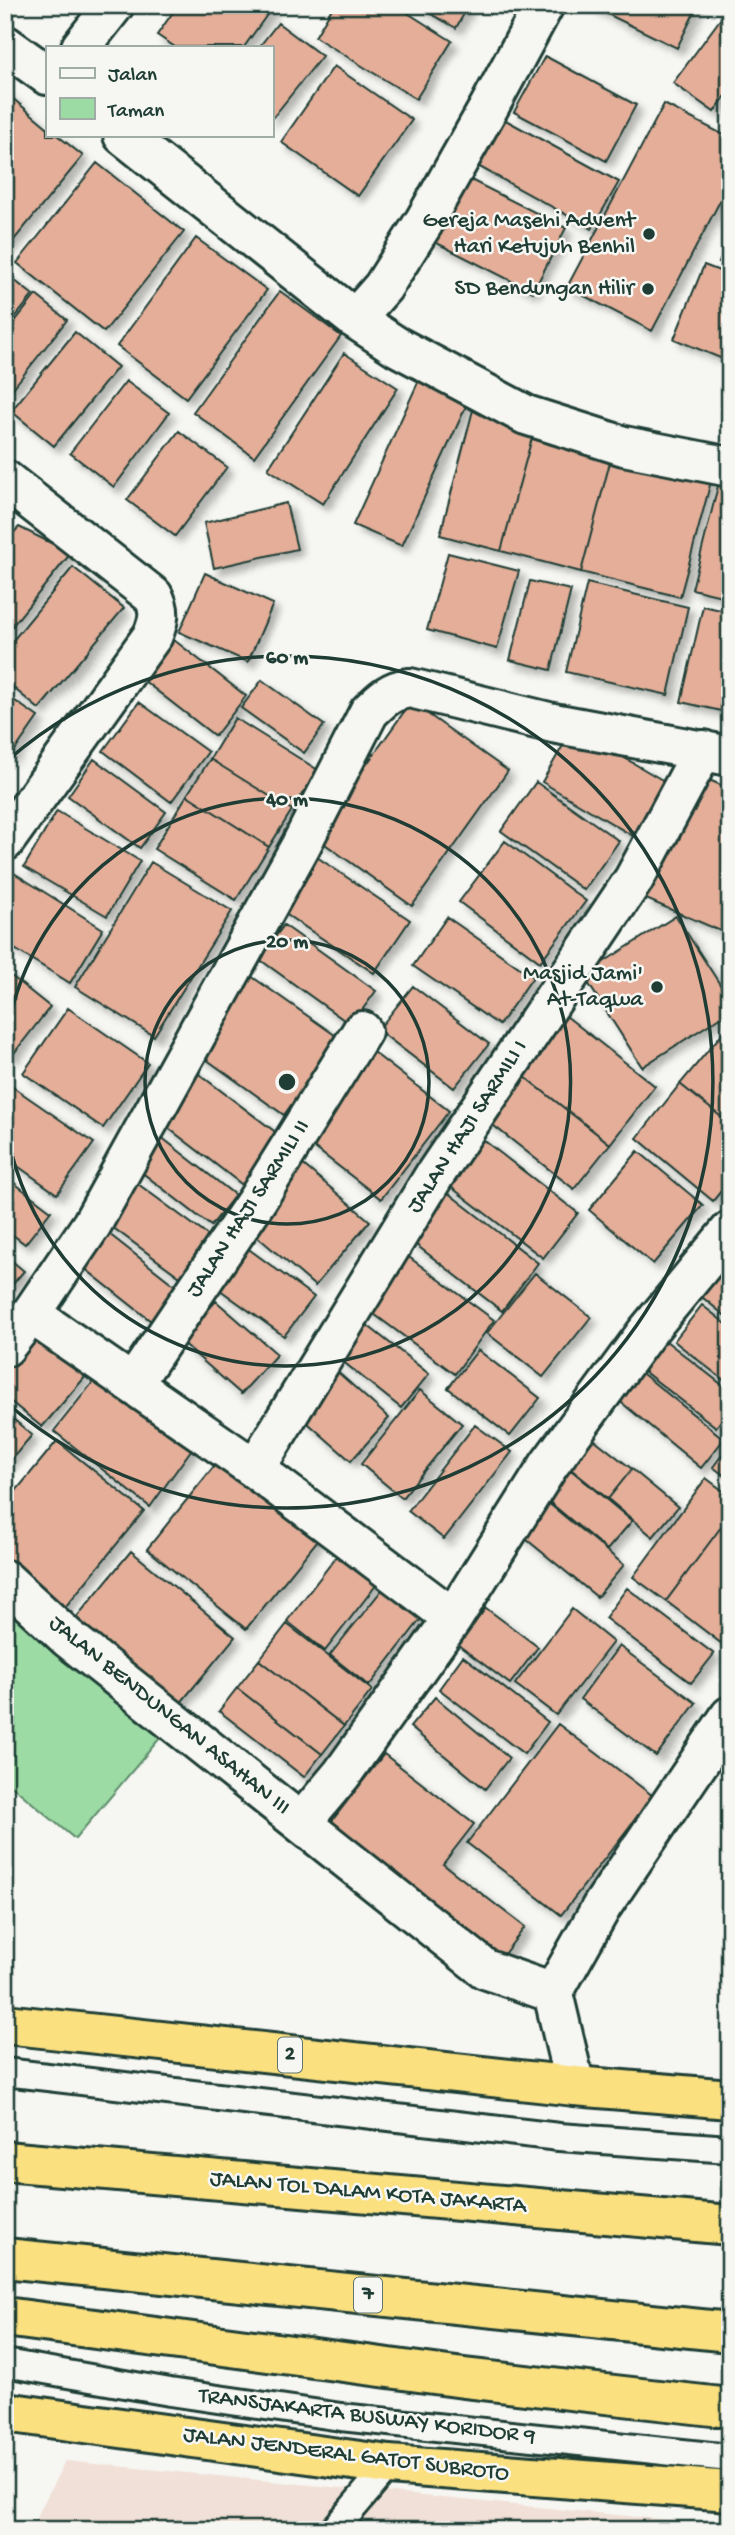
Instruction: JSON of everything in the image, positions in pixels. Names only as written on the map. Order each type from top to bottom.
[{"type":"highway","name":"2","points":[[5,2024],[575,2087],[730,2099]]},
{"type":"highway","name":"JALAN TOL DALAM KOTA JAKARTA","points":[[5,2161],[730,2225]]},
{"type":"highway","name":"7","points":[[5,2258],[730,2332]]},
{"type":"highway","points":[[5,2317],[464,2378],[730,2408]]},
{"type":"highway","name":"JALAN JENDERAL GATOT SUBROTO","points":[[5,2412],[389,2465],[730,2491]]},
{"type":"street","points":[[83,46],[114,5]]},
{"type":"street","points":[[355,319],[383,287],[424,222],[544,5]]},
{"type":"street","points":[[8,54],[46,74]]},
{"type":"street","points":[[124,136],[355,319],[396,346],[526,415],[624,446],[730,467]]},
{"type":"street","points":[[5,480],[153,596],[159,607],[153,635],[5,841]]},
{"type":"street","points":[[5,1347],[31,1314],[92,1224],[300,847],[369,712],[382,698],[397,689],[410,688],[553,723],[716,753]]},
{"type":"street","name":"JALAN HAJI SARMILI I","points":[[255,1469],[433,1176],[716,753]]},
{"type":"street","name":"JALAN HAJI SARMILI II","points":[[133,1384],[257,1200],[362,1031]]},
{"type":"street","name":"JALAN BENDUNGAN ASAHAN III","points":[[301,1823],[342,1774],[453,1618],[548,1465],[646,1333],[730,1231]]},
{"type":"street","points":[[31,1314],[255,1469],[453,1618]]},
{"type":"street","name":"JALAN BENDUNGAN ASAHAN III","points":[[5,1580],[68,1637],[485,1969],[553,1993]]},
{"type":"street","points":[[575,2087],[553,1993],[602,1906],[724,1736]]},
{"type":"lane","points":[[5,2072],[559,2137],[730,2149]]},
{"type":"lane","name":"TRANSJAKARTA BUSWAY KORIDOR 9","points":[[5,2362],[170,2392],[341,2417],[730,2458]]},
{"type":"lane","points":[[334,2530],[389,2465]]},
{"type":"shaded area","points":[[65,2461],[730,2526],[730,2530],[30,2530]]},
{"type":"green space","points":[[5,1598],[165,1732],[75,1839],[5,1780]]},
{"type":"building","points":[[178,5],[274,5],[245,46],[174,46],[157,35]]},
{"type":"building","points":[[334,5],[395,5],[452,41],[416,99],[315,37]]},
{"type":"building","points":[[415,5],[469,5],[456,28]]},
{"type":"building","points":[[589,5],[698,5],[677,48]]},
{"type":"building","points":[[730,6],[730,90],[714,112],[673,83]]},
{"type":"building","points":[[278,23],[322,56],[273,117],[273,46],[260,46]]},
{"type":"building","points":[[545,56],[636,105],[606,161],[514,112]]},
{"type":"building","points":[[334,66],[412,120],[358,196],[281,142]]},
{"type":"building","points":[[5,92],[46,126],[46,136],[58,136],[83,156],[5,251]]},
{"type":"building","name":"Gereja Masehi Advent Hari Ketujuh Benhil","points":[[664,104],[730,138],[730,182],[652,331],[567,287]]},
{"type":"building","points":[[502,118],[619,182],[592,229],[476,165]]},
{"type":"building","points":[[97,163],[184,232],[104,332],[17,263]]},
{"type":"building","points":[[455,172],[566,228],[533,292],[423,236]]},
{"type":"building","points":[[730,235],[730,266],[719,262]]},
{"type":"building","points":[[196,238],[267,290],[186,398],[117,346]]},
{"type":"building","points":[[704,265],[730,275],[730,362],[674,339]]},
{"type":"building","points":[[5,273],[33,295],[5,330]]},
{"type":"building","points":[[280,291],[341,336],[254,457],[193,412]]},
{"type":"building","points":[[36,295],[67,320],[6,397],[5,334]]},
{"type":"building","points":[[75,332],[118,367],[54,446],[11,411]]},
{"type":"building","points":[[344,353],[398,388],[323,504],[268,469]]},
{"type":"building","points":[[419,380],[468,402],[402,546],[353,525]]},
{"type":"building","points":[[126,381],[169,413],[114,487],[70,453]]},
{"type":"building","points":[[473,410],[535,427],[501,551],[440,535]]},
{"type":"building","points":[[535,427],[614,447],[581,572],[501,551]]},
{"type":"building","points":[[179,431],[227,467],[175,536],[127,500]]},
{"type":"building","points":[[614,447],[713,474],[680,597],[581,572]]},
{"type":"building","points":[[722,470],[730,472],[730,598],[692,589]]},
{"type":"building","points":[[286,503],[297,549],[214,568],[204,523]]},
{"type":"building","points":[[19,527],[71,553],[5,635],[5,542]]},
{"type":"building","points":[[448,553],[519,571],[497,649],[427,630]]},
{"type":"building","points":[[73,567],[124,608],[39,709],[5,681],[5,650]]},
{"type":"building","points":[[205,573],[273,604],[248,662],[179,632]]},
{"type":"building","points":[[530,581],[571,590],[551,670],[510,660]]},
{"type":"building","points":[[587,583],[688,607],[668,695],[566,672]]},
{"type":"building","points":[[703,606],[730,612],[730,713],[681,702]]},
{"type":"building","points":[[174,640],[246,696],[215,736],[143,680]]},
{"type":"building","points":[[262,680],[324,725],[304,753],[241,708]]},
{"type":"building","points":[[5,694],[38,717],[11,756],[5,752]]},
{"type":"building","points":[[139,702],[208,752],[171,802],[103,751]]},
{"type":"building","points":[[411,702],[508,771],[412,906],[315,837]]},
{"type":"building","points":[[235,718],[318,770],[292,810],[210,759]]},
{"type":"building","points":[[573,728],[664,781],[633,836],[542,782]]},
{"type":"building","points":[[94,759],[166,812],[140,848],[68,796]]},
{"type":"building","points":[[210,759],[292,810],[269,847],[187,795]]},
{"type":"building","points":[[700,776],[730,789],[730,935],[646,899]]},
{"type":"building","points":[[536,782],[619,841],[584,890],[501,831]]},
{"type":"building","points":[[187,795],[269,847],[236,900],[154,849]]},
{"type":"building","points":[[57,811],[140,861],[107,916],[24,867]]},
{"type":"building","points":[[505,841],[586,901],[540,962],[459,902]]},
{"type":"building","points":[[311,853],[410,920],[374,973],[275,907]]},
{"type":"building","points":[[151,862],[232,911],[154,1036],[75,987]]},
{"type":"building","points":[[6,868],[103,929],[70,983],[5,943]]},
{"type":"building","name":"Masjid Jami' At-Taqwa","points":[[676,916],[730,1000],[730,1011],[642,1067],[583,975]]},
{"type":"building","points":[[447,917],[533,977],[499,1025],[413,966]]},
{"type":"building","points":[[284,925],[376,991],[351,1025],[259,959]]},
{"type":"building","points":[[5,971],[50,1007],[11,1057],[5,1052]]},
{"type":"building","points":[[251,976],[339,1038],[284,1115],[196,1052]]},
{"type":"building","points":[[413,986],[489,1044],[454,1088],[378,1030]]},
{"type":"building","points":[[68,1008],[148,1063],[103,1128],[23,1073]]},
{"type":"building","points":[[561,1012],[655,1086],[610,1144],[516,1070]]},
{"type":"building","points":[[730,1024],[730,1124],[680,1084]]},
{"type":"building","points":[[373,1052],[449,1111],[381,1199],[306,1141]]},
{"type":"building","points":[[191,1068],[286,1140],[249,1190],[154,1117]]},
{"type":"building","points":[[516,1070],[610,1144],[574,1189],[480,1115]]},
{"type":"building","points":[[7,1083],[94,1143],[57,1194],[5,1157]]},
{"type":"building","points":[[680,1084],[730,1124],[730,1180],[713,1201],[637,1138]]},
{"type":"building","points":[[473,1132],[578,1213],[543,1258],[438,1177]]},
{"type":"building","points":[[156,1133],[235,1195],[211,1226],[131,1164]]},
{"type":"building","points":[[638,1151],[703,1205],[653,1264],[589,1210]]},
{"type":"building","points":[[300,1162],[370,1221],[315,1286],[246,1227]]},
{"type":"building","points":[[5,1176],[51,1211],[25,1244],[5,1229]]},
{"type":"building","points":[[134,1181],[218,1243],[187,1282],[104,1221]]},
{"type":"building","points":[[443,1189],[538,1263],[502,1311],[406,1237]]},
{"type":"building","points":[[104,1230],[183,1292],[156,1325],[78,1263]]},
{"type":"building","points":[[730,1238],[730,1307],[724,1315],[691,1288]]},
{"type":"building","points":[[246,1247],[314,1297],[284,1336],[216,1287]]},
{"type":"building","points":[[398,1249],[494,1320],[455,1374],[359,1303]]},
{"type":"building","points":[[5,1255],[24,1271],[5,1293]]},
{"type":"building","points":[[535,1273],[591,1317],[543,1377],[487,1333]]},
{"type":"building","points":[[216,1301],[277,1354],[241,1394],[180,1341]]},
{"type":"building","points":[[702,1305],[730,1327],[730,1385],[674,1341]]},
{"type":"building","points":[[358,1318],[429,1374],[401,1408],[331,1352]]},
{"type":"building","points":[[652,1330],[730,1391],[730,1409],[716,1427],[628,1359]]},
{"type":"building","points":[[40,1332],[86,1376],[42,1427],[5,1397],[5,1368]]},
{"type":"building","points":[[478,1350],[540,1398],[510,1436],[448,1388]]},
{"type":"building","points":[[331,1366],[389,1418],[351,1461],[293,1410]]},
{"type":"building","points":[[105,1367],[194,1446],[150,1507],[54,1431]]},
{"type":"building","points":[[638,1370],[724,1439],[701,1468],[616,1398]]},
{"type":"building","points":[[420,1390],[462,1424],[402,1498],[361,1464]]},
{"type":"building","points":[[5,1412],[32,1435],[5,1467]]},
{"type":"building","points":[[475,1425],[512,1452],[444,1539],[408,1511]]},
{"type":"building","points":[[581,1429],[632,1469],[608,1499],[557,1458]]},
{"type":"building","points":[[57,1441],[144,1511],[62,1611],[5,1565],[5,1504]]},
{"type":"building","points":[[730,1444],[730,1480],[713,1467]]},
{"type":"building","points":[[219,1460],[318,1540],[246,1629],[147,1549]]},
{"type":"building","points":[[632,1469],[678,1507],[653,1537],[608,1499]]},
{"type":"building","points":[[571,1470],[632,1521],[607,1550],[547,1500]]},
{"type":"building","points":[[706,1478],[730,1496],[730,1515],[666,1601],[633,1577]]},
{"type":"building","points":[[547,1502],[624,1565],[597,1597],[521,1535]]},
{"type":"building","points":[[730,1515],[730,1642],[726,1647],[666,1601]]},
{"type":"building","points":[[349,1540],[387,1571],[325,1651],[287,1621]]},
{"type":"building","points":[[131,1551],[235,1637],[174,1711],[70,1625]]},
{"type":"building","points":[[389,1581],[427,1611],[369,1686],[330,1655]]},
{"type":"building","points":[[627,1588],[714,1654],[691,1683],[605,1618]]},
{"type":"building","points":[[486,1608],[538,1647],[510,1684],[458,1645]]},
{"type":"building","points":[[572,1609],[613,1642],[556,1715],[515,1684]]},
{"type":"building","points":[[287,1624],[372,1690],[344,1726],[259,1660]]},
{"type":"building","points":[[619,1646],[696,1703],[656,1756],[580,1699]]},
{"type":"building","points":[[463,1656],[548,1722],[524,1754],[439,1689]]},
{"type":"building","points":[[259,1660],[344,1726],[322,1754],[237,1688]]},
{"type":"building","points":[[237,1688],[322,1754],[304,1777],[219,1711]]},
{"type":"building","points":[[435,1697],[509,1758],[485,1789],[410,1727]]},
{"type":"building","points":[[558,1724],[653,1796],[561,1915],[467,1843]]},
{"type":"building","points":[[384,1754],[474,1824],[443,1864],[525,1927],[493,1968],[321,1835]]},
{"type":"place","name":"Gereja Masehi Advent Hari Ketujuh Benhil","points":[[649,234]]},
{"type":"place","name":"SD Bendungan Hilir","points":[[648,289]]},
{"type":"place","name":"Masjid Jami' At-Taqwa","points":[[657,987]]}]
